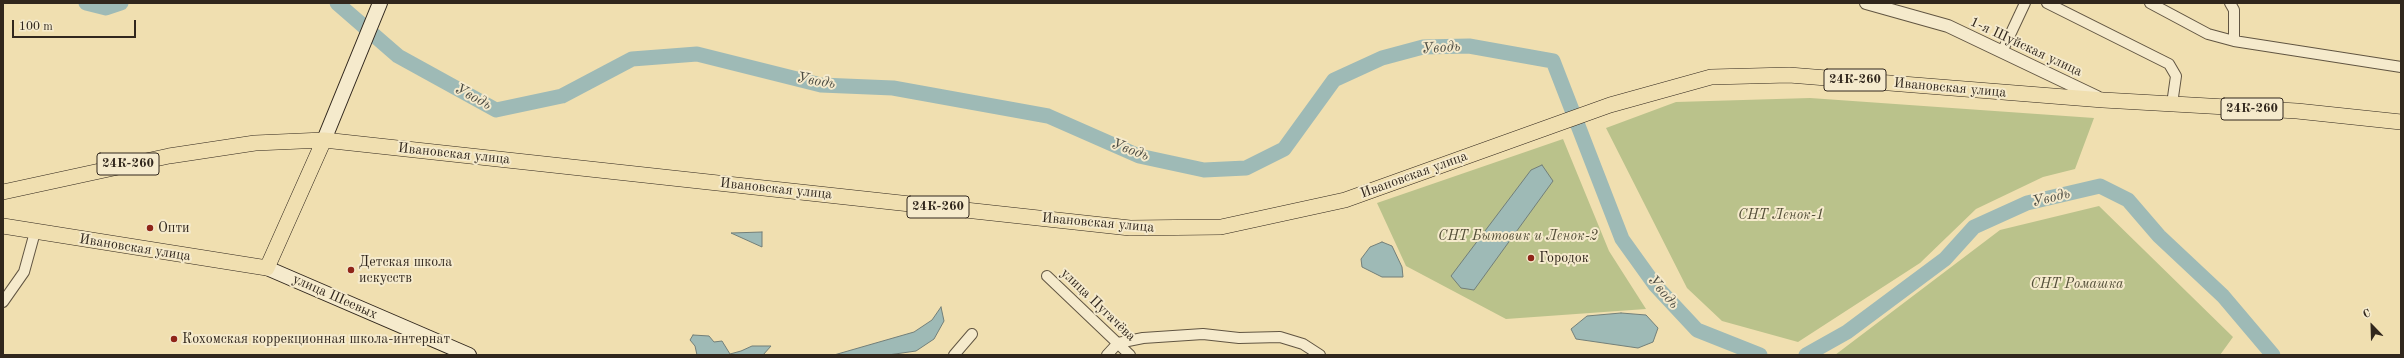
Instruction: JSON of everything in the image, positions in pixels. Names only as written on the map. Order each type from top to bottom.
[{"type":"main road","points":[[267,268],[324,140],[380,3]]},
{"type":"main road","name":"Ивановская улица","points":[[3,192],[169,156],[255,143],[324,140],[1144,228],[1221,227],[1345,200],[1610,105],[1711,77],[1789,75],[2103,100]]},
{"type":"main road","name":"24К-260","points":[[2103,100],[2297,112],[2401,122]]},
{"type":"main road","name":"Ивановская улица","points":[[3,226],[267,268]]},
{"type":"main road","name":"улица Шеевых","points":[[267,268],[469,355]]},
{"type":"street","name":"1-я Шуйская улица","points":[[1866,3],[1948,26],[2103,100]]},
{"type":"street","points":[[2002,52],[2025,3]]},
{"type":"street","points":[[2047,3],[2169,64],[2176,76],[2172,104]]},
{"type":"street","points":[[2150,3],[2208,34],[2234,41],[2401,68]]},
{"type":"street","points":[[2230,3],[2234,10],[2234,41]]},
{"type":"street","points":[[3,302],[24,272],[35,232]]},
{"type":"street","name":"улица Пугачёва","points":[[1047,276],[1130,355]]},
{"type":"street","points":[[954,355],[972,334]]},
{"type":"street","points":[[1107,355],[1118,343],[1142,338],[1204,334],[1239,338],[1280,337],[1303,344],[1320,355]]},
{"type":"green space","name":"СНТ Ленок-1","points":[[1810,98],[2094,118],[2075,169],[2043,177],[1976,209],[1920,263],[1798,342],[1722,321],[1687,288],[1606,128],[1676,102]]},
{"type":"green space","name":"СНТ Бытовик и Ленок-2","points":[[1563,139],[1609,251],[1646,309],[1506,319],[1406,266],[1377,203]]},
{"type":"green space","name":"СНТ Ромашка","points":[[2099,206],[2233,337],[2220,355],[1835,355],[2000,230]]},
{"type":"water","points":[[1542,165],[1553,181],[1474,290],[1461,288],[1451,276],[1531,170]]},
{"type":"water","points":[[762,232],[762,247],[731,233]]},
{"type":"water","points":[[1382,242],[1392,246],[1402,267],[1403,277],[1382,277],[1362,267],[1361,259],[1370,247]]},
{"type":"water","points":[[941,307],[944,321],[934,339],[916,351],[888,355],[834,355],[914,332],[932,320]]},
{"type":"water","points":[[1621,313],[1646,315],[1658,328],[1653,342],[1638,348],[1576,339],[1571,329],[1587,316]]},
{"type":"water","points":[[693,335],[709,336],[714,342],[722,341],[730,354],[752,346],[771,346],[763,355],[697,355],[695,346],[690,340]]},
{"type":"waterway","name":"Уводь","points":[[86,3],[106,8],[121,3]]},
{"type":"waterway","name":"Уводь","points":[[337,3],[398,56],[496,110],[562,96],[632,59],[697,54],[821,85],[893,88],[1048,116],[1139,156],[1204,170],[1246,168],[1284,149],[1334,80],[1382,58],[1423,47],[1469,46],[1553,61],[1622,239],[1655,285],[1697,330],[1760,355]]},
{"type":"waterway","name":"Уводь","points":[[1806,355],[1847,332],[1945,259],[1974,227],[2027,203],[2100,186],[2128,200],[2159,236],[2223,296],[2273,355]]},
{"type":"place","name":"Опти","points":[[150,228]]},
{"type":"place","name":"Городок","points":[[1531,258]]},
{"type":"place","name":"Детская школа искусств","points":[[351,270]]},
{"type":"place","name":"Кохомская коррекционная школа-интернат","points":[[174,339]]}]
